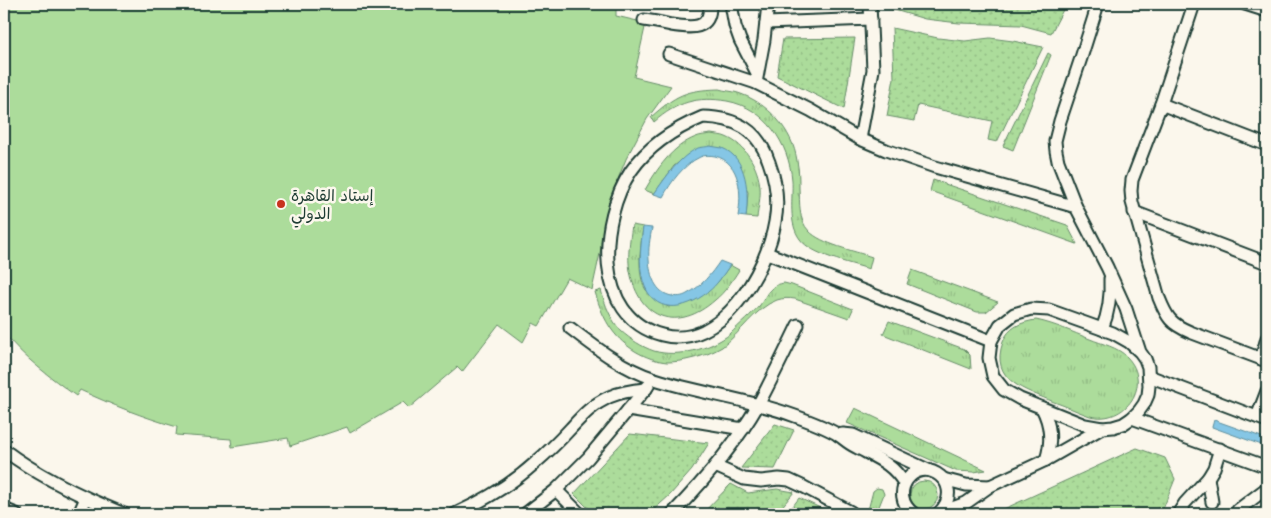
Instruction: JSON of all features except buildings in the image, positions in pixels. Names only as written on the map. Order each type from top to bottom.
[{"type":"lane","points":[[644,20],[696,28],[704,24],[709,17],[710,4]]},
{"type":"lane","points":[[731,4],[735,26],[756,78]]},
{"type":"lane","points":[[756,78],[764,40],[768,4]]},
{"type":"lane","points":[[860,139],[873,70],[870,4]]},
{"type":"lane","points":[[1098,4],[1060,121],[1055,141],[1056,151],[1076,207],[1126,309],[1140,352]]},
{"type":"lane","points":[[1194,4],[1161,104],[1132,180],[1131,191],[1134,212],[1159,298],[1169,320],[1178,327],[1264,360],[1267,338]]},
{"type":"lane","points":[[1245,4],[1267,11]]},
{"type":"lane","points":[[766,23],[871,19]]},
{"type":"lane","points":[[669,54],[756,78],[860,139],[914,160],[1076,207]]},
{"type":"lane","points":[[1161,104],[1267,145]]},
{"type":"lane","points":[[702,117],[729,120],[741,126],[761,144],[768,158],[773,173],[777,205],[776,221],[767,253],[751,285],[731,311],[706,329],[691,335],[678,337],[652,332],[630,318],[621,307],[615,294],[610,280],[608,265],[611,222],[616,202],[624,183],[640,160],[662,139],[674,130],[702,117]]},
{"type":"lane","points":[[1134,212],[1267,263]]},
{"type":"lane","points":[[767,253],[991,340]]},
{"type":"lane","points":[[1102,329],[1110,305],[1110,280],[1107,267]]},
{"type":"lane","points":[[938,514],[966,503],[990,486],[1046,460],[1102,428],[1118,425],[1132,418],[1144,404],[1148,395],[1150,386],[1148,367],[1140,352],[1129,342],[1113,333],[1049,310],[1031,308],[1014,314],[1000,325],[991,340],[989,358],[993,376],[1004,390],[1020,400],[1084,425],[1102,428]]},
{"type":"lane","points":[[672,514],[715,466],[758,405],[798,325]]},
{"type":"lane","points":[[570,328],[630,369],[654,379],[795,416],[838,435],[845,441],[888,464],[904,483]]},
{"type":"lane","points":[[1149,376],[1262,419],[1267,391]]},
{"type":"lane","points":[[525,514],[556,490],[588,458],[654,379]]},
{"type":"lane","points":[[455,514],[500,489],[534,464],[582,415],[596,404],[611,396],[627,391],[646,389]]},
{"type":"lane","points":[[1042,408],[1050,434],[1046,460]]},
{"type":"lane","points":[[628,410],[742,428]]},
{"type":"lane","points":[[1132,418],[1267,467]]},
{"type":"lane","points":[[838,435],[853,435],[938,474],[948,486],[949,493],[948,501],[938,514]]},
{"type":"lane","points":[[4,450],[47,478],[86,498],[124,514]]},
{"type":"lane","points":[[1178,514],[1185,503],[1208,478],[1214,468],[1220,450]]},
{"type":"lane","points":[[715,466],[744,479],[761,481],[789,480],[851,512]]},
{"type":"lane","points":[[910,513],[902,497],[904,483],[915,472],[930,471]]},
{"type":"lane","points":[[1208,478],[1212,502]]},
{"type":"lane","points":[[943,479],[966,484],[990,486]]},
{"type":"lane","points":[[1238,510],[1267,488]]},
{"type":"lane","points":[[556,490],[580,514]]},
{"type":"lane","points":[[79,514],[86,498]]},
{"type":"lane","points":[[4,509],[16,514]]},
{"type":"green space","name":"إستاد القاهرة الدولي","points":[[4,4],[616,4],[616,16],[646,23],[634,77],[671,86],[647,119],[626,159],[614,189],[592,290],[567,278],[539,326],[533,323],[523,342],[499,324],[462,372],[457,367],[409,408],[403,402],[350,433],[347,427],[290,446],[288,438],[232,447],[231,439],[176,435],[177,427],[104,401],[80,390],[76,396],[29,359],[4,333]]},
{"type":"green space","points":[[848,4],[848,6],[784,5]]},
{"type":"green space","points":[[891,4],[1066,4],[1051,33],[1021,25],[959,23],[925,19],[891,9]]},
{"type":"green space","points":[[892,28],[938,38],[965,41],[990,38],[1043,47],[997,142],[988,140],[992,121],[918,105],[914,121],[887,116],[894,78]]},
{"type":"green space","points":[[855,38],[844,109],[777,76],[783,39]]},
{"type":"green space","points":[[1048,53],[1051,55],[1013,150],[1003,146]]},
{"type":"green space","points":[[719,89],[749,97],[768,110],[777,119],[784,128],[795,150],[799,171],[800,211],[805,227],[814,236],[822,240],[872,257],[869,269],[822,254],[805,245],[800,239],[796,233],[792,218],[792,180],[786,153],[773,130],[753,111],[727,101],[706,99],[679,105],[654,122],[651,117],[667,103],[689,92]]},
{"type":"green space","points":[[711,134],[724,136],[739,145],[754,164],[760,187],[757,218],[746,217],[748,192],[722,148],[686,157],[674,166],[654,194],[645,190],[660,166],[672,152],[687,141],[698,136]]},
{"type":"green space","points":[[933,180],[1067,225],[1077,244],[930,191]]},
{"type":"green space","points":[[632,225],[643,227],[640,268],[646,290],[668,307],[718,282],[730,265],[739,270],[722,293],[701,310],[687,316],[674,318],[662,316],[651,310],[642,301],[635,288],[629,260]]},
{"type":"green space","points":[[912,270],[998,302],[986,312],[977,312],[907,284]]},
{"type":"green space","points":[[784,283],[853,309],[849,318],[795,299],[779,299],[762,309],[722,347],[694,358],[667,362],[651,359],[636,352],[623,342],[612,330],[600,307],[595,292],[601,290],[606,307],[617,327],[636,342],[654,351],[683,353],[704,348],[730,334],[757,308],[771,289]]},
{"type":"green space","points":[[1036,320],[1110,346],[1127,357],[1134,368],[1137,379],[1136,390],[1132,400],[1115,414],[1103,417],[1090,416],[1032,393],[1013,382],[1001,366],[1000,355],[1003,342],[1008,333],[1016,326]]},
{"type":"green space","points":[[889,321],[964,349],[970,355],[971,369],[883,334]]},
{"type":"green space","points":[[855,408],[986,470],[974,472],[956,471],[847,423]]},
{"type":"green space","points":[[775,424],[794,430],[775,469],[741,468]]},
{"type":"green space","points":[[630,434],[709,443],[692,470],[670,495],[649,514],[594,514],[574,494]]},
{"type":"green space","points":[[1137,448],[1165,458],[1175,479],[1161,514],[993,514]]},
{"type":"green space","points":[[924,481],[934,485],[938,495],[934,505],[924,509],[914,505],[910,495],[914,485]]},
{"type":"green space","points":[[731,484],[748,493],[777,489],[794,492],[776,514],[702,514]]},
{"type":"green space","points":[[877,488],[882,489],[884,494],[876,514],[867,514],[873,491]]},
{"type":"green space","points":[[799,498],[833,514],[787,514]]},
{"type":"water","points":[[710,146],[722,148],[731,153],[742,168],[747,188],[746,217],[738,216],[740,199],[735,172],[724,159],[715,156],[703,156],[694,160],[678,174],[663,197],[654,194],[673,168],[685,156],[698,148]]},
{"type":"water","points":[[643,227],[652,228],[649,252],[651,272],[654,282],[666,294],[676,297],[685,295],[702,283],[720,261],[730,265],[720,280],[699,298],[680,306],[662,304],[654,300],[648,292],[641,274],[640,261]]},
{"type":"water","points":[[1214,420],[1267,439],[1267,447],[1212,427]]},
{"type":"place","name":"إستاد القاهرة الدولي","points":[[281,204]]}]
